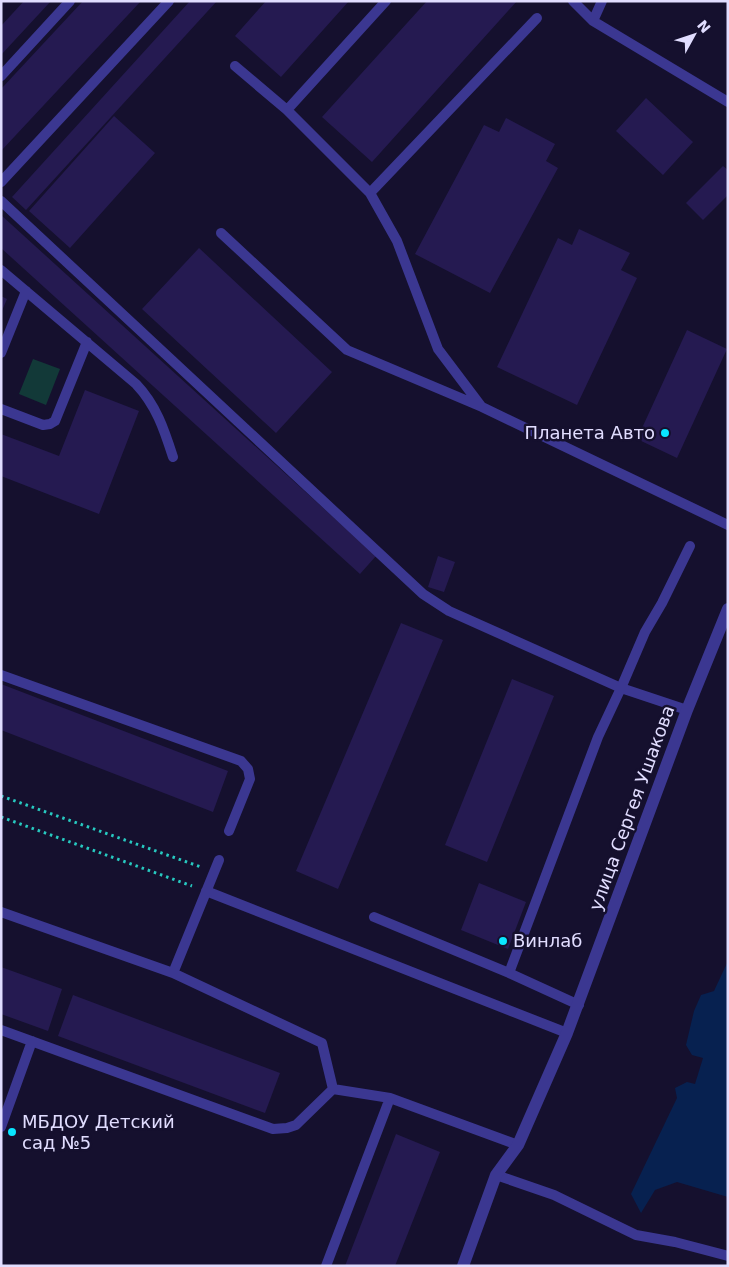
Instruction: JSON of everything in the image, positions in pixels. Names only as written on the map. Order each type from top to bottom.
[{"type":"street","name":"улица Сергея Ушакова","points":[[465,1265],[496,1175],[518,1145],[567,1033],[687,710],[728,609]]},
{"type":"lane","points":[[1,76],[70,1]]},
{"type":"lane","points":[[1,182],[169,1]]},
{"type":"lane","points":[[288,110],[386,1]]},
{"type":"lane","points":[[573,1],[593,20],[728,102]]},
{"type":"lane","points":[[593,20],[602,1]]},
{"type":"lane","points":[[370,193],[537,18]]},
{"type":"lane","points":[[235,66],[288,110],[370,193],[397,241],[438,349],[482,407]]},
{"type":"lane","points":[[1,200],[423,594],[449,611],[621,688],[687,710]]},
{"type":"lane","points":[[221,233],[348,350],[482,407],[728,525]]},
{"type":"lane","points":[[1,270],[136,384],[152,402],[173,457]]},
{"type":"lane","points":[[1,353],[26,291]]},
{"type":"lane","points":[[1,409],[43,425],[50,424],[55,420],[87,342]]},
{"type":"lane","points":[[509,974],[598,738],[645,632],[662,603],[690,546]]},
{"type":"lane","points":[[1,675],[240,761],[248,769],[250,779],[229,831]]},
{"type":"lane","points":[[173,973],[219,860]]},
{"type":"lane","points":[[206,891],[567,1033]]},
{"type":"lane","points":[[1,912],[173,973],[322,1043],[333,1089]]},
{"type":"lane","points":[[374,917],[578,1005]]},
{"type":"lane","points":[[1,1030],[273,1129],[296,1125],[333,1089]]},
{"type":"lane","points":[[1,1126],[32,1041]]},
{"type":"lane","points":[[333,1089],[390,1098],[518,1145]]},
{"type":"lane","points":[[326,1266],[390,1098]]},
{"type":"lane","points":[[496,1175],[554,1195],[636,1235],[675,1242],[728,1256]]},
{"type":"path","points":[[1,796],[214,871]]},
{"type":"path","points":[[1,818],[206,891]]},
{"type":"green space","points":[[33,359],[60,369],[46,405],[19,394]]},
{"type":"water","points":[[728,961],[728,1197],[677,1182],[655,1190],[641,1213],[631,1194],[677,1098],[675,1088],[687,1082],[695,1084],[703,1058],[692,1055],[686,1045],[694,1011],[701,995],[714,991]]},
{"type":"building","points":[[24,1],[51,1],[1,55],[1,26]]},
{"type":"building","points":[[83,1],[141,1],[1,151],[1,89]]},
{"type":"building","points":[[190,1],[217,1],[26,210],[12,197]]},
{"type":"building","points":[[266,1],[349,1],[281,77],[235,36]]},
{"type":"building","points":[[427,1],[517,1],[372,162],[322,117]]},
{"type":"building","points":[[646,98],[693,142],[663,175],[616,131]]},
{"type":"building","points":[[114,116],[155,153],[70,248],[29,211]]},
{"type":"building","points":[[506,118],[555,144],[546,161],[558,168],[490,293],[415,254],[484,125],[499,132]]},
{"type":"building","points":[[723,166],[728,170],[728,195],[703,220],[686,203]]},
{"type":"building","points":[[1,215],[376,556],[360,574],[1,248]]},
{"type":"building","points":[[579,229],[630,253],[621,270],[637,278],[577,405],[497,367],[558,238],[572,245]]},
{"type":"building","points":[[199,248],[332,372],[276,433],[142,309]]},
{"type":"building","points":[[1,296],[7,299],[1,313]]},
{"type":"building","points":[[687,330],[727,349],[677,458],[637,439]]},
{"type":"building","points":[[85,390],[139,411],[99,514],[1,476],[1,434],[59,456]]},
{"type":"building","points":[[438,556],[455,562],[444,592],[428,587]]},
{"type":"building","points":[[401,623],[443,640],[338,889],[296,871]]},
{"type":"building","points":[[512,679],[554,696],[487,862],[445,845]]},
{"type":"building","points":[[1,684],[228,771],[213,812],[1,730]]},
{"type":"building","points":[[479,883],[526,902],[508,949],[461,930]]},
{"type":"building","points":[[1,967],[62,989],[48,1031],[1,1014]]},
{"type":"building","points":[[73,995],[280,1073],[265,1113],[58,1036]]},
{"type":"building","points":[[396,1134],[440,1152],[395,1266],[345,1266]]},
{"type":"place","name":"Планета Авто","points":[[665,433]]},
{"type":"place","name":"Винлаб","points":[[503,941]]},
{"type":"place","name":"МБДОУ Детский сад №5","points":[[12,1132]]}]
